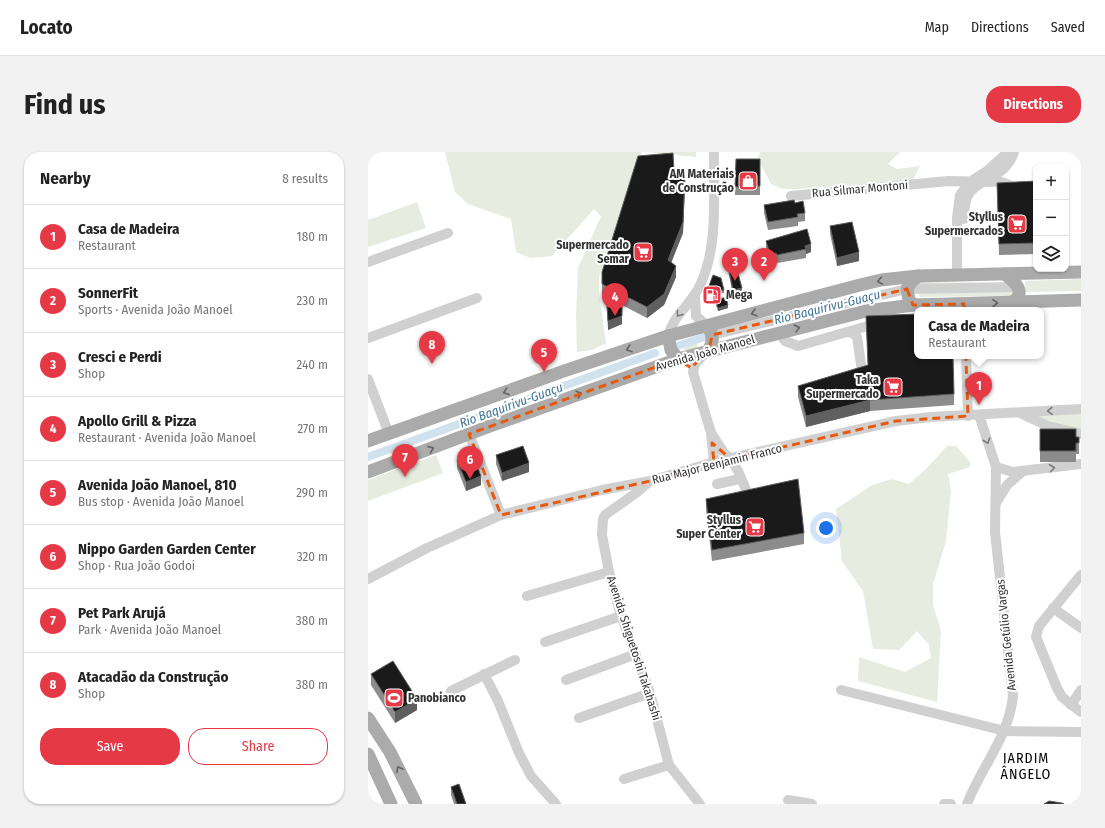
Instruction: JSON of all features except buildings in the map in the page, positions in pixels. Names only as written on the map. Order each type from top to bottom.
[{"type":"main road","points":[[368,441],[668,336],[709,331],[867,283],[918,276],[1081,272]]},
{"type":"main road","points":[[1005,274],[1014,281],[1018,287],[1018,298],[1013,302]]},
{"type":"main road","points":[[914,305],[909,300],[907,289],[911,282],[918,276]]},
{"type":"main road","name":"Avenida João Manoel","points":[[368,472],[678,359],[780,332],[874,310],[914,305],[964,307],[1013,302],[1081,300]]},
{"type":"main road","points":[[709,331],[712,342],[709,350]]},
{"type":"main road","points":[[668,336],[671,350],[678,359]]},
{"type":"main road","points":[[368,718],[390,752],[416,804]]},
{"type":"main road","points":[[368,754],[391,804]]},
{"type":"street","points":[[668,336],[674,321],[695,296],[707,268],[712,239],[714,152]]},
{"type":"street","points":[[960,275],[964,212],[970,186],[1008,152]]},
{"type":"street","points":[[970,186],[987,181],[1004,168],[1014,152]]},
{"type":"street","points":[[1004,168],[1004,177],[1014,185]]},
{"type":"street","name":"Rua Silmar Montoni","points":[[791,196],[948,181],[970,186],[1014,185]]},
{"type":"street","points":[[987,181],[1014,185]]},
{"type":"street","points":[[368,262],[448,233]]},
{"type":"street","points":[[695,296],[694,307],[696,316],[709,331],[907,289],[1018,287]]},
{"type":"street","points":[[368,338],[478,298]]},
{"type":"street","points":[[780,332],[784,341],[798,346],[873,323],[888,322]]},
{"type":"street","points":[[847,332],[853,333],[857,337],[862,371]]},
{"type":"street","points":[[709,350],[697,360],[693,372],[711,433],[714,462]]},
{"type":"street","points":[[678,359],[693,372]]},
{"type":"street","name":"Avenida Getúlio Vargas","points":[[966,359],[973,415],[996,467],[995,532],[1002,606],[1013,688],[1012,705],[1005,731],[967,804]]},
{"type":"street","points":[[368,379],[389,434]]},
{"type":"street","name":"Rua Major Benjamin Franco","points":[[368,579],[434,545],[501,515],[602,490],[650,481],[714,462],[889,422],[917,418],[1081,409]]},
{"type":"street","points":[[1020,413],[1048,426],[1081,434]]},
{"type":"street","points":[[711,433],[724,453],[731,459],[747,492]]},
{"type":"street","points":[[469,434],[501,515]]},
{"type":"street","points":[[996,467],[1013,472],[1081,464]]},
{"type":"street","points":[[995,505],[1007,485],[1024,471]]},
{"type":"street","points":[[717,484],[735,480]]},
{"type":"street","name":"Avenida Shiguetoshi Takahashi","points":[[650,481],[636,493],[609,510],[602,519],[602,535],[609,572],[621,616],[650,693],[669,765],[700,804]]},
{"type":"street","points":[[527,596],[609,572]]},
{"type":"street","points":[[1081,575],[1053,608],[1037,630],[1036,641],[1056,688],[1062,697],[1081,712]]},
{"type":"street","points":[[1053,608],[1081,628]]},
{"type":"street","points":[[545,642],[621,616]]},
{"type":"street","points":[[566,680],[636,654]]},
{"type":"street","points":[[451,691],[515,660]]},
{"type":"street","points":[[484,674],[498,701],[519,753],[528,770],[556,804]]},
{"type":"street","points":[[841,690],[1005,731],[1081,732]]},
{"type":"street","points":[[1071,705],[1081,690]]},
{"type":"street","points":[[579,718],[650,693]]},
{"type":"street","points":[[624,779],[669,765]]},
{"type":"street","points":[[788,800],[812,804]]},
{"type":"street","points":[[944,804],[951,804]]},
{"type":"highlighted area","points":[[907,289],[913,305],[964,304],[968,416],[896,421],[731,459],[712,443],[714,462],[650,481],[501,515],[469,434],[678,359],[691,368],[709,350],[712,335]]},
{"type":"shaded area","points":[[445,152],[642,152],[599,277],[599,293],[606,343],[592,350],[577,352],[576,316],[578,268],[601,216],[594,209],[552,256],[531,258],[516,252],[511,219],[468,204],[455,192]]},
{"type":"shaded area","points":[[646,152],[696,152],[696,157]]},
{"type":"shaded area","points":[[760,152],[900,152],[888,164],[897,169],[920,166],[913,180],[783,189],[771,184],[758,159]]},
{"type":"shaded area","points":[[417,202],[426,228],[368,247],[368,220]]},
{"type":"shaded area","points":[[1081,279],[1081,291],[1024,292],[1025,281]]},
{"type":"shaded area","points":[[919,282],[1012,283],[1013,296],[919,297]]},
{"type":"shaded area","points":[[695,339],[698,348],[686,351],[683,347],[684,342]]},
{"type":"shaded area","points":[[1081,413],[1081,432],[1032,415]]},
{"type":"shaded area","points":[[947,446],[956,446],[970,462],[970,467],[948,474],[951,491],[946,541],[933,584],[933,605],[941,631],[937,702],[858,681],[859,657],[905,672],[931,658],[929,645],[917,631],[899,650],[873,649],[863,591],[842,561],[836,509],[872,485],[892,479],[909,484],[927,468]]},
{"type":"shaded area","points":[[436,455],[443,473],[368,501],[368,480]]},
{"type":"waterway","name":"Rio Baquirivu-Guaçu","points":[[674,347],[708,336]]},
{"type":"waterway","name":"Rio Baquirivu-Guaçu","points":[[368,457],[655,353]]},
{"type":"place","name":"AM Materiais de Construção","points":[[748,181]]},
{"type":"place","name":"Styllus Supermercados","points":[[1017,224]]},
{"type":"place","name":"Supermercado Semar","points":[[643,252]]},
{"type":"place","name":"Cresci e Perdi","points":[[735,281]]},
{"type":"place","name":"SonnerFit","points":[[764,281]]},
{"type":"place","name":"Mega","points":[[712,295]]},
{"type":"place","name":"Apollo Grill & Pizza","points":[[615,316]]},
{"type":"place","name":"Atacadão da Construção","points":[[432,364]]},
{"type":"place","name":"Avenida João Manoel, 810","points":[[544,372]]},
{"type":"place","name":"Taka Supermercado","points":[[893,387]]},
{"type":"place","name":"Casa de Madeira","points":[[979,405]]},
{"type":"place","name":"Pet Park Arujá","points":[[405,477]]},
{"type":"place","name":"Nippo Garden Garden Center","points":[[470,479]]},
{"type":"place","name":"Styllus Super Center","points":[[755,527]]},
{"type":"place","name":"Panobianco","points":[[394,698]]},
{"type":"district","name":"JARDIM ÂNGELO","points":[[1026,766]]}]
